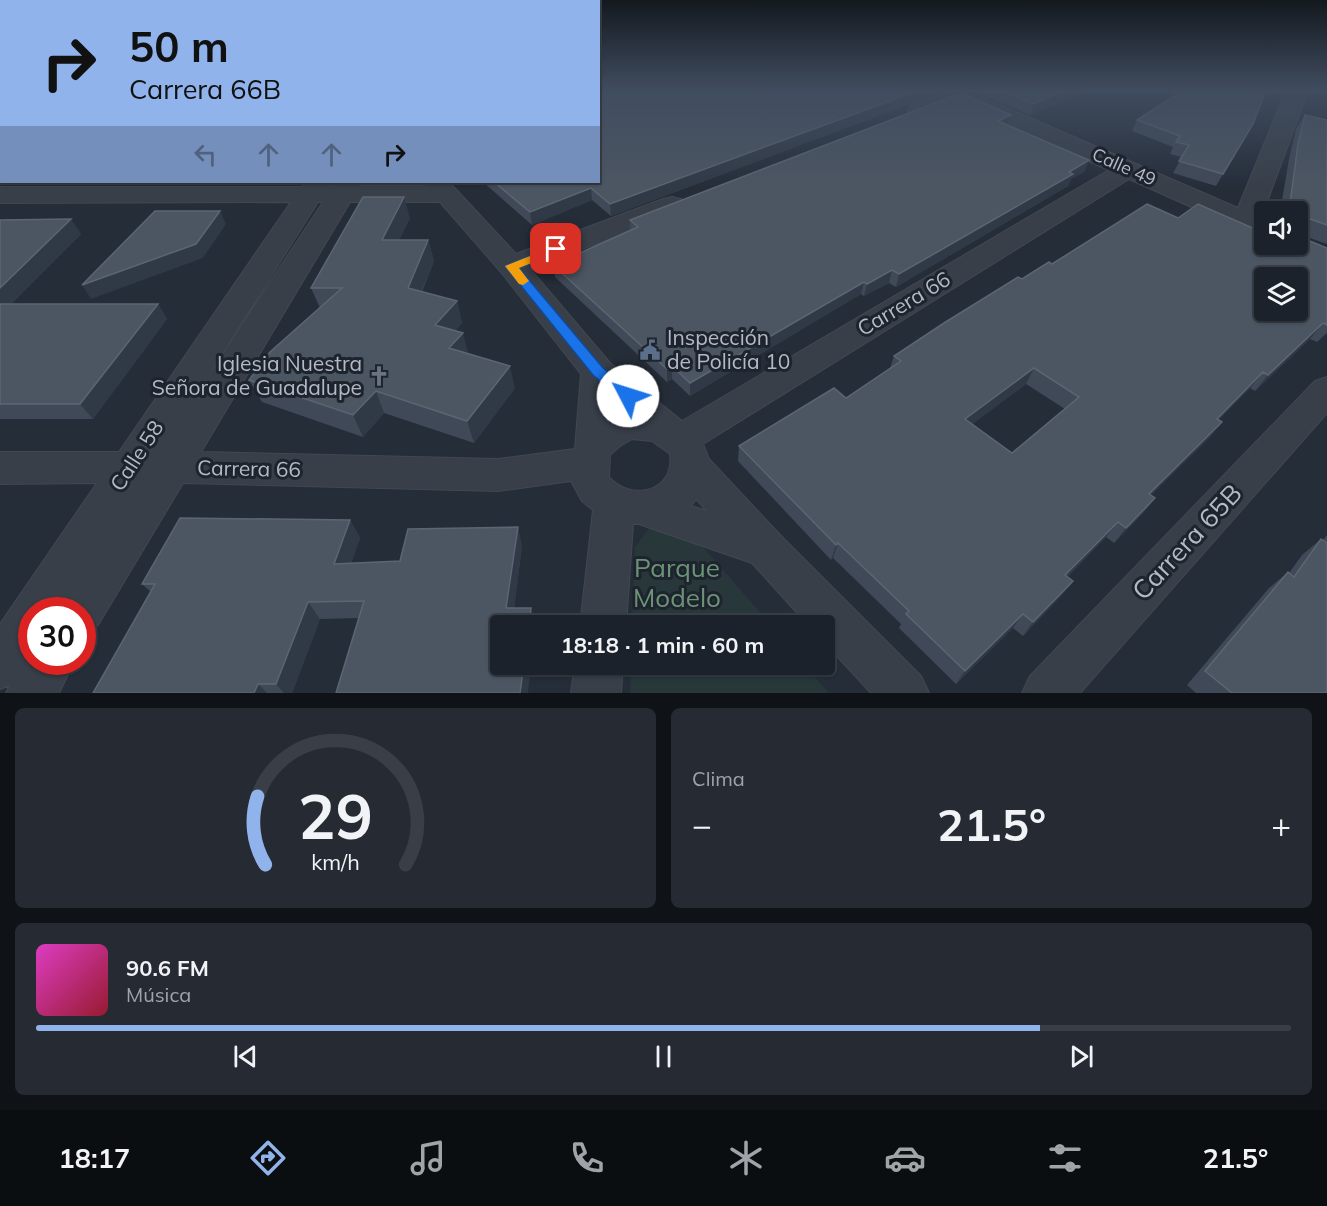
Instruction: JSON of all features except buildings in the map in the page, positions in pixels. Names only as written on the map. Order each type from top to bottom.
[{"type":"street","name":"Calle 49","points":[[1028,123],[1254,225]]},
{"type":"street","points":[[1263,201],[1287,123]]},
{"type":"street","name":"Carrera 66","points":[[681,446],[1128,169]]},
{"type":"street","name":"Calle 58","points":[[90,597],[172,467],[329,188]]},
{"type":"street","name":"Calle 58","points":[[45,597],[130,467],[329,188]]},
{"type":"street","points":[[0,195],[442,188],[511,266],[598,372],[681,446],[688,478],[681,489],[666,501],[621,503],[592,482],[598,372]]},
{"type":"street","points":[[511,266],[690,198]]},
{"type":"street","name":"Carrera 65B","points":[[1047,693],[1327,390]]},
{"type":"street","points":[[592,454],[605,436],[617,429],[631,425],[660,427],[681,446],[767,550],[904,693]]},
{"type":"street","name":"Carrera 66","points":[[498,475],[592,454]]},
{"type":"street","name":"Carrera 66","points":[[0,468],[172,467],[498,475],[621,503],[767,550]]},
{"type":"street","points":[[605,615],[621,503]]},
{"type":"street","points":[[0,665],[18,638]]},
{"type":"street","points":[[31,693],[42,675]]},
{"type":"street","points":[[596,693],[598,675]]},
{"type":"green space","name":"Parque Modelo","points":[[652,524],[692,534],[762,615],[632,615],[635,547]]},
{"type":"green space","name":"Parque Modelo","points":[[631,675],[813,675],[829,693],[630,693]]},
{"type":"slow traffic","points":[[523,281],[511,266],[535,257]]},
{"type":"place","name":"Inspección de Policía 10","points":[[650,350]]},
{"type":"place","name":"Iglesia Nuestra Señora de Guadalupe","points":[[379,376]]},
{"type":"route","points":[[556,249],[511,266],[598,372],[628,396]]}]
